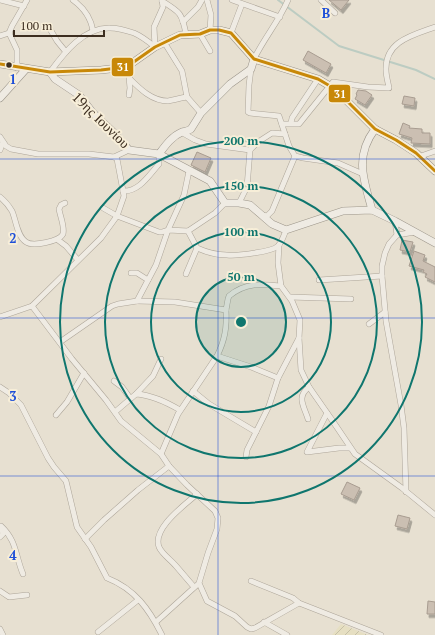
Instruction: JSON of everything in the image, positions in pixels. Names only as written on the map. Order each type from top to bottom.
[{"type":"main road","points":[[0,64],[17,68],[50,72],[101,70],[128,66],[155,47],[180,35],[200,34],[210,30],[219,30],[231,33],[254,59],[318,79],[342,94],[375,129],[396,140],[420,156],[435,171]]},
{"type":"main road","points":[[159,154],[170,140],[182,132],[189,131],[201,113],[230,84],[251,69],[254,59]]},
{"type":"main road","points":[[0,98],[26,69]]},
{"type":"main road","name":"19ης Ιουνίου","points":[[50,72],[56,79],[79,95],[93,113],[129,150],[159,154],[210,181],[225,203]]},
{"type":"main road","points":[[372,210],[363,174],[362,160],[363,152],[375,129]]},
{"type":"main road","points":[[225,203],[239,203],[250,206],[272,224],[286,230],[343,211],[372,210],[435,243]]},
{"type":"street","points":[[0,0],[24,6]]},
{"type":"street","points":[[0,36],[9,33],[27,0]]},
{"type":"street","points":[[73,0],[88,16],[92,23],[93,31]]},
{"type":"street","points":[[155,47],[154,28],[163,7],[162,0]]},
{"type":"street","points":[[162,0],[178,11],[183,18],[186,34]]},
{"type":"street","points":[[183,22],[198,7],[202,0]]},
{"type":"street","points":[[207,0],[211,15],[210,30]]},
{"type":"street","points":[[232,0],[280,17]]},
{"type":"street","points":[[254,59],[262,43],[280,17],[288,0]]},
{"type":"street","points":[[321,0],[335,13]]},
{"type":"street","points":[[231,33],[242,4]]},
{"type":"street","points":[[282,124],[299,124],[333,82],[368,87],[389,88],[386,70],[387,57],[399,41],[435,26]]},
{"type":"street","points":[[50,72],[66,52],[84,36],[93,31],[110,28],[135,34],[155,47]]},
{"type":"street","points":[[50,29],[66,52]]},
{"type":"street","points":[[9,33],[17,50],[17,68]]},
{"type":"street","points":[[200,34],[210,51]]},
{"type":"street","points":[[164,42],[182,71],[186,97],[201,113]]},
{"type":"street","points":[[128,66],[130,79],[129,95]]},
{"type":"street","points":[[251,69],[248,112],[279,116],[289,146],[295,156],[338,163],[363,174]]},
{"type":"street","points":[[130,79],[143,92],[167,101],[186,97]]},
{"type":"street","points":[[291,123],[292,118],[318,79]]},
{"type":"street","points":[[182,132],[195,140],[206,144],[250,150]]},
{"type":"street","points":[[239,203],[247,187],[250,150],[258,142],[272,133],[285,134]]},
{"type":"street","points":[[1,139],[11,149],[38,154],[89,154],[114,157],[129,150]]},
{"type":"street","points":[[0,150],[1,139]]},
{"type":"street","points":[[420,156],[435,151]]},
{"type":"street","points":[[123,191],[134,190],[142,183],[159,164],[159,154]]},
{"type":"street","points":[[262,215],[267,216],[272,211],[295,156]]},
{"type":"street","points":[[0,317],[32,306],[101,238],[117,216],[124,196],[117,160],[114,157]]},
{"type":"street","points":[[136,301],[156,265],[168,230],[184,195],[189,171]]},
{"type":"street","points":[[0,197],[12,211],[21,236],[25,242],[35,244],[58,240],[63,234],[59,209],[61,205],[65,203]]},
{"type":"street","points":[[103,208],[117,216],[159,232],[168,230],[188,231],[215,213],[225,203]]},
{"type":"street","points":[[395,221],[397,235]]},
{"type":"street","points":[[286,230],[279,245],[278,263],[281,286],[296,307],[300,320],[299,338],[301,370],[309,387],[355,454],[406,492],[432,509],[435,515]]},
{"type":"street","points":[[188,231],[197,248],[204,251],[227,255],[260,252],[275,248],[279,245]]},
{"type":"street","points":[[406,492],[404,428],[385,312],[382,266],[385,253],[397,235],[415,232]]},
{"type":"street","points":[[58,240],[66,246],[78,260]]},
{"type":"street","points":[[186,274],[197,248]]},
{"type":"street","points":[[131,273],[137,273],[148,280]]},
{"type":"street","points":[[319,280],[382,276]]},
{"type":"street","points":[[161,454],[180,410],[217,356],[224,343],[226,332],[226,310],[230,296],[251,285],[261,284],[281,286]]},
{"type":"street","points":[[290,297],[351,299]]},
{"type":"street","points":[[60,342],[112,306],[127,302],[175,302],[226,310]]},
{"type":"street","points":[[32,306],[121,421],[161,454],[168,466],[215,511],[218,518],[217,529],[199,583],[156,622]]},
{"type":"street","points":[[369,324],[385,312]]},
{"type":"street","points":[[246,457],[247,450],[269,406],[278,378],[299,338]]},
{"type":"street","points":[[217,356],[278,378]]},
{"type":"street","points":[[115,412],[136,394],[153,376],[161,359]]},
{"type":"street","points":[[56,415],[84,373]]},
{"type":"street","points":[[114,381],[122,387],[130,398]]},
{"type":"street","points":[[0,387],[9,393],[21,405],[48,458],[66,481],[77,527],[93,550],[107,578],[127,588],[134,594],[152,616],[162,635]]},
{"type":"street","points":[[308,419],[302,397],[303,392],[309,387]]},
{"type":"street","points":[[193,391],[209,404],[256,432]]},
{"type":"street","points":[[136,394],[146,394],[180,410]]},
{"type":"street","points":[[327,413],[307,452],[350,448]]},
{"type":"street","points":[[85,539],[138,490],[168,466]]},
{"type":"street","points":[[194,587],[160,549],[158,540],[163,526],[197,494]]},
{"type":"street","points":[[0,524],[3,534],[0,537]]},
{"type":"street","points":[[0,524],[13,541],[22,574]]},
{"type":"street","points":[[251,581],[293,598],[299,603],[381,635]]},
{"type":"street","points":[[199,583],[208,601],[235,616],[247,627],[251,628],[255,628],[299,603]]},
{"type":"street","points":[[0,591],[9,597],[27,594]]},
{"type":"street","points":[[98,632],[138,600]]},
{"type":"street","points":[[264,622],[287,635]]},
{"type":"street","points":[[0,629],[3,635]]},
{"type":"shaded area","points":[[341,624],[368,635],[332,635]]},
{"type":"building","points":[[329,0],[349,0],[341,10]]},
{"type":"building","points":[[308,51],[331,64],[326,73],[303,60]]},
{"type":"building","points":[[358,90],[366,91],[372,95],[365,105],[355,99]]},
{"type":"building","points":[[404,96],[415,98],[414,106],[402,104]]},
{"type":"building","points":[[403,123],[410,126],[409,128],[422,129],[422,133],[430,133],[430,144],[411,143],[412,138],[399,134]]},
{"type":"building","points":[[197,152],[211,158],[205,172],[191,165]]},
{"type":"building","points":[[402,240],[413,242],[410,252],[400,250]]},
{"type":"building","points":[[414,251],[425,255],[423,261],[435,267],[435,282],[425,277],[427,274],[423,272],[424,270],[409,266]]},
{"type":"building","points":[[347,482],[360,488],[354,500],[341,494]]},
{"type":"building","points":[[398,515],[410,518],[407,529],[395,526]]},
{"type":"building","points":[[428,601],[435,602],[435,614],[427,614]]},
{"type":"waterway","points":[[278,0],[339,46],[416,70],[435,79]]},
{"type":"transit line","name":"31","points":[[0,64],[50,72],[118,68],[128,66],[155,47],[180,35],[200,34],[210,30],[219,30],[231,33],[254,59],[318,79],[335,89],[375,129],[416,153],[435,171]]}]
